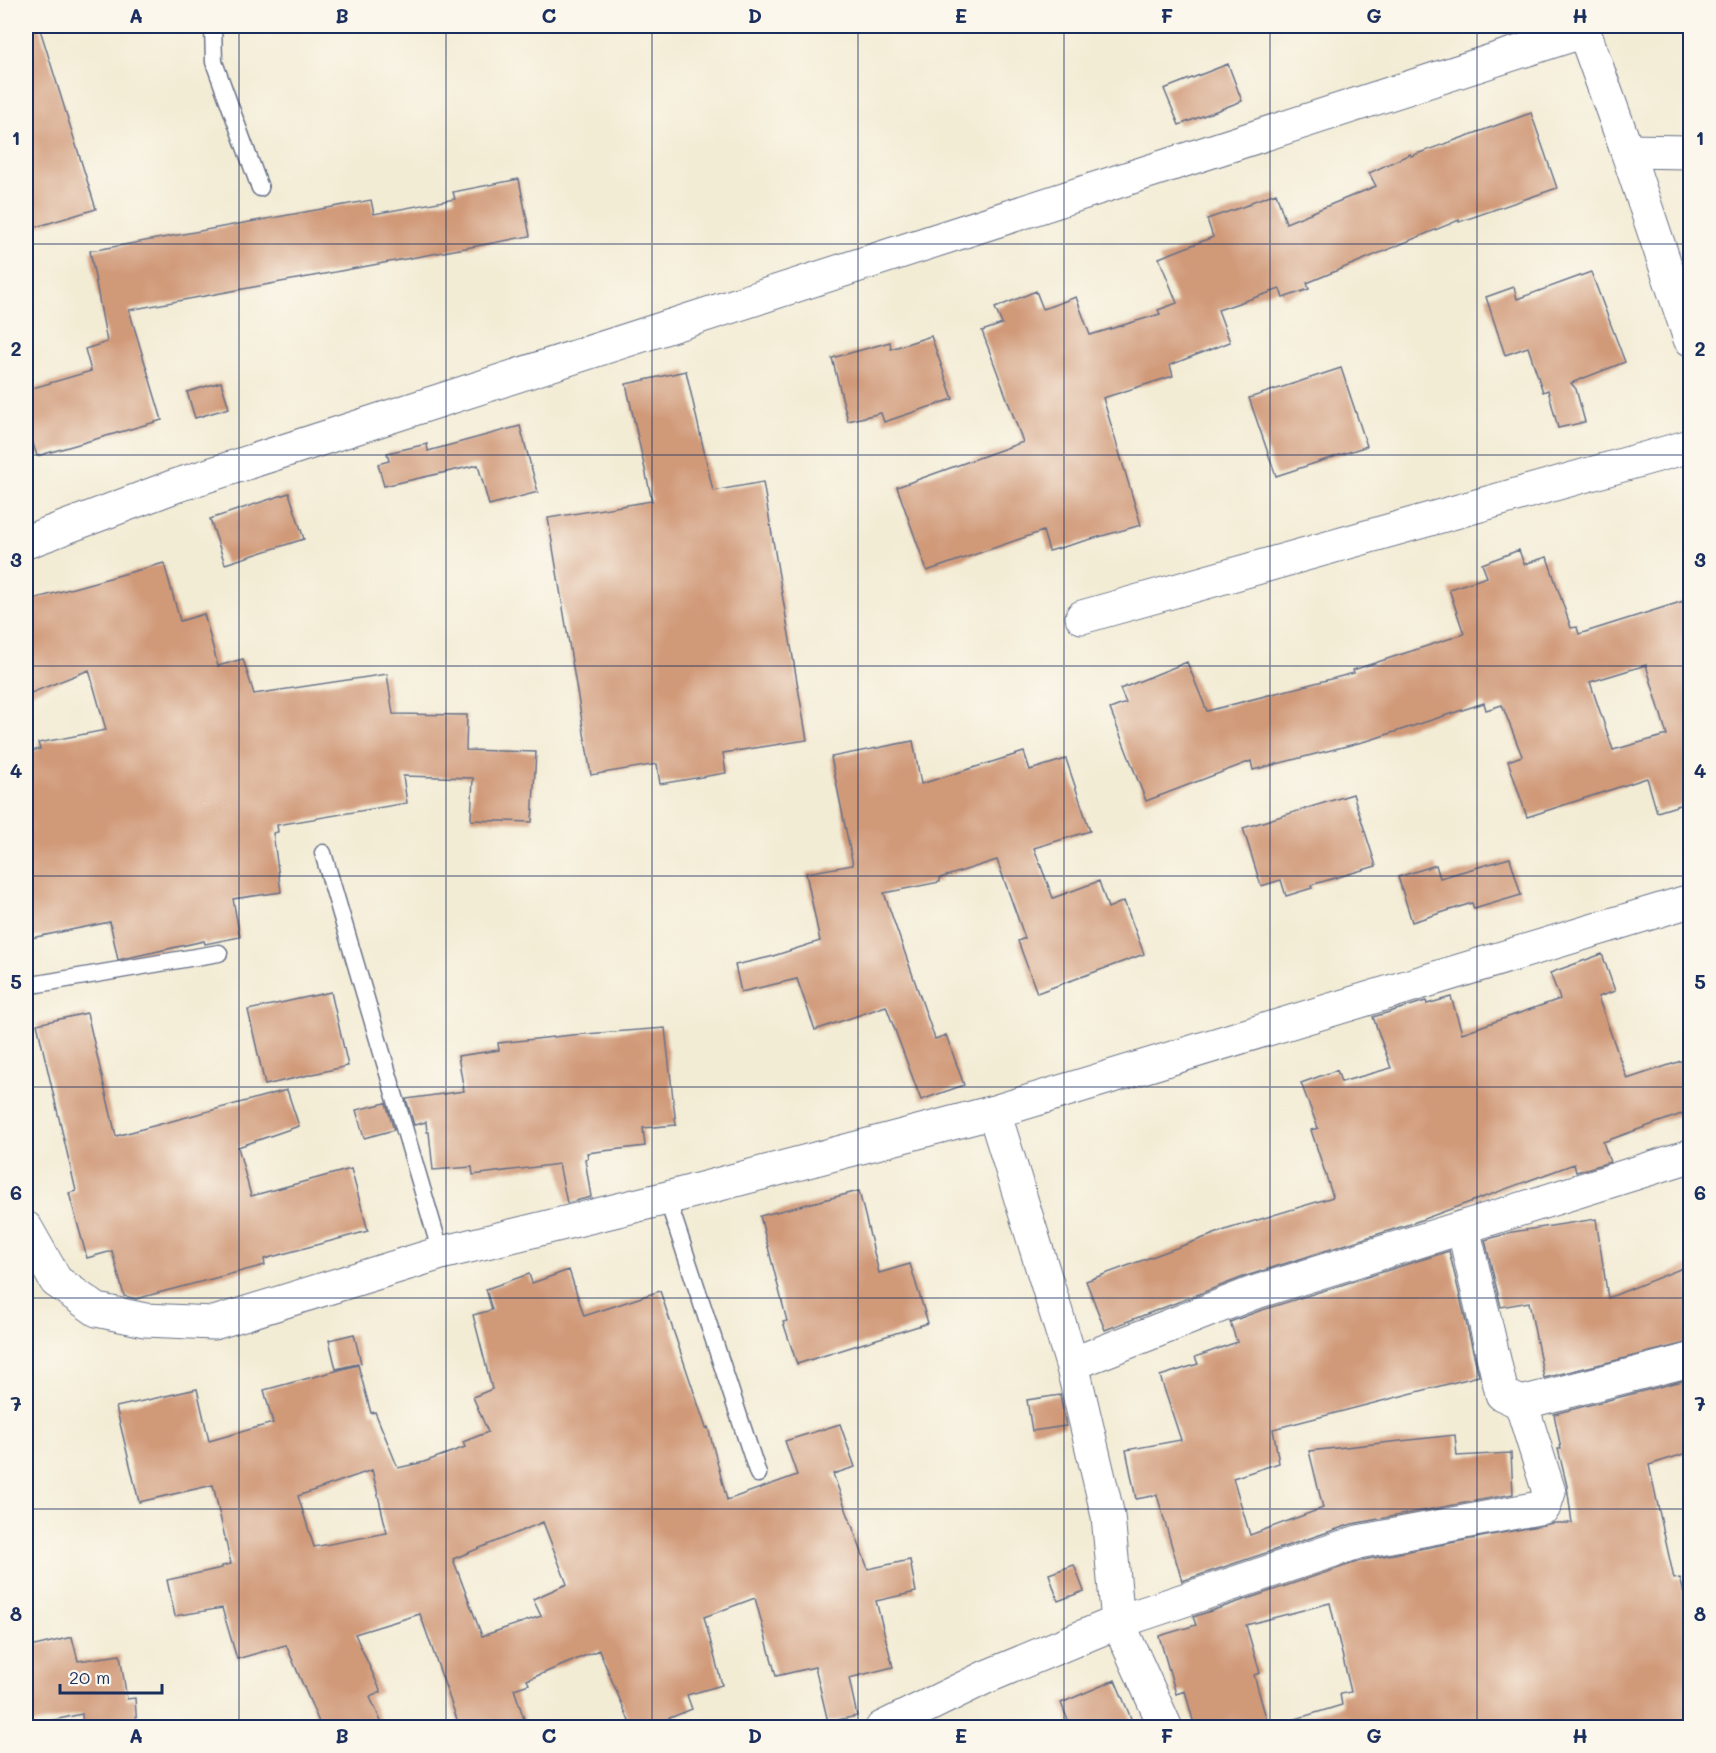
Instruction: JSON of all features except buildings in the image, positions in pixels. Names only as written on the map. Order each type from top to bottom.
[{"type":"street","points":[[26,542],[175,486],[1583,28],[1690,339]]},
{"type":"street","points":[[1627,151],[1690,152]]},
{"type":"street","points":[[1082,617],[1690,446]]},
{"type":"street","points":[[26,1228],[56,1281],[97,1310],[145,1320],[214,1323],[441,1253],[667,1198],[994,1112],[1690,901]]},
{"type":"street","points":[[994,1112],[1072,1364],[1108,1516],[1118,1622],[1166,1728]]},
{"type":"street","points":[[1072,1364],[1253,1293],[1690,1156]]},
{"type":"street","points":[[1463,1227],[1502,1394],[1521,1403],[1690,1360]]},
{"type":"street","points":[[882,1728],[986,1677],[1118,1622],[1358,1542],[1544,1507],[1549,1492],[1521,1403]]},
{"type":"lane","points":[[213,26],[214,62],[260,188]]},
{"type":"lane","points":[[323,853],[441,1253]]},
{"type":"lane","points":[[26,986],[219,953]]},
{"type":"lane","points":[[667,1198],[758,1474]]}]
